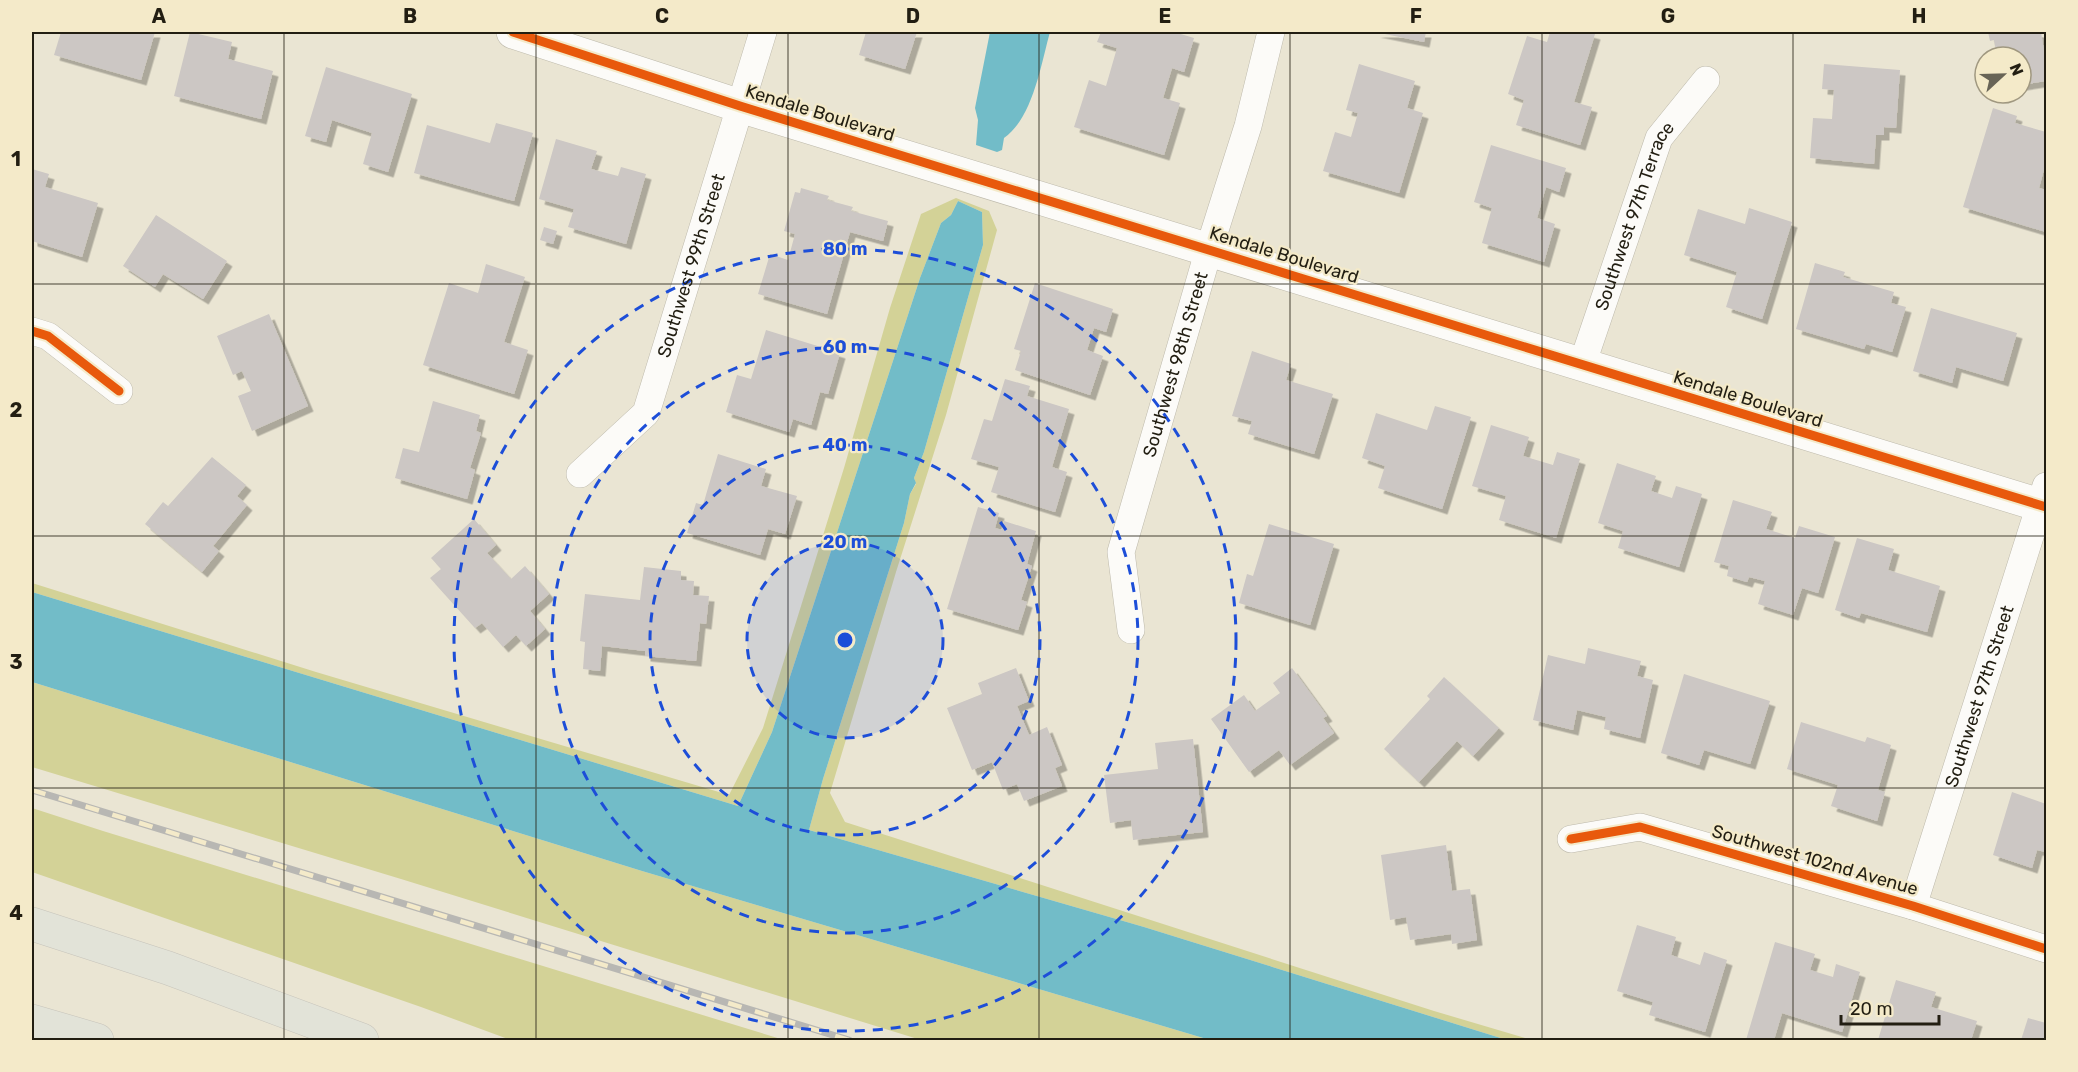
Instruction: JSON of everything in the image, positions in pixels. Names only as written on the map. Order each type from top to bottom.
[{"type":"highway","points":[[32,924],[168,968],[362,1041]]},
{"type":"highway","points":[[32,1021],[97,1041]]},
{"type":"street","name":"Kendale Boulevard","points":[[513,32],[740,105],[1582,365],[2045,500]]},
{"type":"street","name":"Southwest 99th Street","points":[[580,474],[646,413],[763,32]]},
{"type":"street","name":"Southwest 98th Street","points":[[1131,630],[1121,552],[1209,249],[1248,126],[1272,32]]},
{"type":"street","name":"Southwest 97th Terrace","points":[[1582,365],[1659,138],[1706,80]]},
{"type":"street","points":[[32,331],[48,336],[119,391]]},
{"type":"street","name":"Southwest 97th Street","points":[[1913,906],[2045,500]]},
{"type":"street","name":"Southwest 102nd Avenue","points":[[1571,838],[1640,827],[1913,906],[2046,949]]},
{"type":"shaded area","points":[[956,198],[989,211],[997,230],[946,415],[830,793],[845,822],[1434,1011],[1532,1040],[1507,1040],[1144,927],[809,830],[904,523],[910,494],[916,484],[914,478],[924,452],[983,245],[982,212],[958,201],[951,215],[941,223],[920,278],[772,732],[738,806],[32,592],[32,583],[316,672],[729,795],[763,728],[844,468],[890,308],[921,214]]},
{"type":"shaded area","points":[[32,682],[642,871],[1210,1040],[921,1040],[32,767]]},
{"type":"shaded area","points":[[32,808],[784,1040],[511,1040],[32,872]]},
{"type":"water","points":[[990,32],[1050,32],[1029,104],[1014,129],[1004,138],[1002,150],[997,152],[976,145],[978,120],[975,108]]},
{"type":"water","points":[[958,201],[982,212],[983,245],[924,452],[914,478],[916,483],[910,494],[904,523],[809,830],[1144,927],[1507,1040],[1210,1040],[642,871],[32,682],[32,592],[738,806],[772,732],[920,278],[941,223],[951,215]]},
{"type":"building","points":[[61,32],[155,32],[141,80],[54,55]]},
{"type":"building","points":[[190,32],[232,42],[228,59],[273,71],[261,119],[174,96]]},
{"type":"building","points":[[866,32],[917,32],[905,69],[859,55]]},
{"type":"building","points":[[1101,32],[1174,32],[1194,38],[1184,72],[1172,68],[1163,98],[1180,103],[1164,155],[1074,127],[1089,80],[1106,86],[1117,48],[1097,42]]},
{"type":"building","points":[[1375,32],[1426,32],[1424,42]]},
{"type":"building","points":[[1550,32],[1595,34],[1574,102],[1592,107],[1580,145],[1516,125],[1524,100],[1508,94],[1527,36],[1547,42]]},
{"type":"building","points":[[1988,32],[2041,32],[2046,81],[2033,83],[2033,45],[1995,45],[1994,40],[1990,41]]},
{"type":"building","points":[[1359,64],[1415,81],[1407,108],[1423,113],[1399,193],[1323,171],[1335,132],[1351,137],[1358,113],[1346,110]]},
{"type":"building","points":[[1824,64],[1900,70],[1896,128],[1884,127],[1884,135],[1876,135],[1874,164],[1810,158],[1813,118],[1832,119],[1834,90],[1822,89]]},
{"type":"building","points":[[326,67],[412,94],[388,172],[363,164],[372,133],[332,120],[326,142],[305,136]]},
{"type":"building","points":[[1993,108],[2017,116],[2015,123],[2046,132],[2046,162],[2039,188],[2046,190],[2046,232],[1963,207]]},
{"type":"building","points":[[496,123],[533,133],[514,201],[414,173],[427,125],[490,143]]},
{"type":"building","points":[[556,139],[597,151],[591,169],[618,176],[621,167],[646,174],[626,244],[568,227],[574,209],[539,199]]},
{"type":"building","points":[[1491,145],[1566,168],[1559,192],[1546,187],[1537,218],[1555,224],[1544,262],[1482,243],[1492,208],[1474,202]]},
{"type":"building","points":[[32,169],[49,174],[45,187],[98,203],[82,257],[32,241]]},
{"type":"building","points":[[801,188],[829,196],[827,200],[853,207],[851,211],[888,221],[883,241],[850,232],[827,314],[758,294],[770,254],[788,260],[795,234],[784,231],[795,192],[800,193]]},
{"type":"building","points":[[1749,208],[1792,222],[1762,319],[1726,307],[1737,272],[1684,255],[1698,209],[1745,224]]},
{"type":"building","points":[[156,215],[227,261],[203,299],[163,274],[155,287],[123,266]]},
{"type":"building","points":[[544,227],[557,231],[553,244],[540,240]]},
{"type":"building","points":[[1815,263],[1845,272],[1843,277],[1894,292],[1891,303],[1906,307],[1892,352],[1866,344],[1864,349],[1796,329]]},
{"type":"building","points":[[486,264],[525,277],[504,342],[528,350],[514,394],[423,365],[449,283],[478,293]]},
{"type":"building","points":[[1035,283],[1113,309],[1106,332],[1094,328],[1087,350],[1103,356],[1090,395],[1015,370],[1021,351],[1014,349]]},
{"type":"building","points":[[1931,308],[2017,333],[2003,381],[1956,367],[1952,383],[1913,371]]},
{"type":"building","points":[[269,314],[308,406],[252,431],[238,396],[251,391],[242,371],[233,375],[217,336]]},
{"type":"building","points":[[766,330],[840,353],[828,394],[820,392],[811,425],[793,419],[789,432],[726,412],[737,375],[751,379]]},
{"type":"building","points":[[1252,351],[1291,364],[1286,380],[1333,394],[1314,454],[1248,434],[1252,421],[1232,416]]},
{"type":"building","points":[[1005,379],[1030,386],[1027,396],[1069,409],[1052,467],[1067,472],[1055,512],[991,492],[999,467],[971,459],[984,419],[992,421]]},
{"type":"building","points":[[433,401],[480,415],[476,431],[481,433],[470,468],[475,470],[467,499],[395,478],[403,448],[419,452]]},
{"type":"building","points":[[1435,406],[1471,417],[1442,509],[1378,488],[1385,466],[1362,458],[1376,413],[1427,430]]},
{"type":"building","points":[[1491,425],[1529,437],[1523,456],[1553,465],[1557,452],[1580,459],[1556,538],[1499,520],[1506,496],[1472,486]]},
{"type":"building","points":[[718,454],[766,469],[761,486],[797,496],[785,534],[768,529],[760,555],[687,533],[696,503],[703,505]]},
{"type":"building","points":[[212,457],[246,485],[237,496],[247,505],[213,546],[219,551],[202,572],[145,524],[163,502],[168,506]]},
{"type":"building","points":[[1617,463],[1656,476],[1651,491],[1672,498],[1676,486],[1702,494],[1679,567],[1618,548],[1623,531],[1598,523]]},
{"type":"building","points":[[1733,500],[1772,512],[1766,529],[1795,538],[1799,526],[1835,537],[1818,593],[1802,588],[1793,615],[1758,604],[1765,581],[1749,577],[1747,582],[1727,576],[1729,566],[1714,562]]},
{"type":"building","points":[[978,507],[999,513],[995,528],[1002,530],[1004,521],[1036,531],[1027,564],[1032,566],[1021,600],[1027,602],[1018,630],[947,609]]},
{"type":"building","points":[[474,519],[496,545],[487,553],[511,579],[525,566],[549,594],[530,611],[545,629],[526,646],[516,635],[503,647],[482,623],[475,628],[430,578],[441,569],[431,558]]},
{"type":"building","points":[[1269,524],[1334,544],[1310,625],[1239,603],[1247,574],[1253,576]]},
{"type":"building","points":[[1857,538],[1894,549],[1888,570],[1940,586],[1927,632],[1861,613],[1859,618],[1835,610]]},
{"type":"building","points":[[644,567],[681,571],[681,580],[694,581],[693,595],[709,596],[706,624],[700,623],[696,661],[645,656],[645,651],[602,646],[600,671],[583,669],[585,642],[580,641],[585,594],[640,600]]},
{"type":"building","points":[[1588,648],[1641,661],[1637,676],[1653,680],[1640,738],[1604,729],[1606,717],[1577,710],[1573,730],[1533,720],[1548,655],[1585,664]]},
{"type":"building","points":[[1016,668],[1029,701],[1017,706],[1029,735],[1047,727],[1062,765],[1055,768],[1062,786],[1024,801],[1017,784],[1003,790],[992,762],[972,770],[947,708],[982,694],[978,683]]},
{"type":"building","points":[[1292,668],[1327,716],[1323,718],[1334,733],[1290,765],[1279,750],[1249,772],[1211,719],[1244,695],[1255,711],[1280,693],[1273,683]]},
{"type":"building","points":[[1684,674],[1770,701],[1750,764],[1704,750],[1699,765],[1661,753]]},
{"type":"building","points":[[1444,677],[1499,728],[1473,756],[1457,741],[1419,782],[1384,749],[1430,699],[1427,696]]},
{"type":"building","points":[[1801,722],[1865,742],[1867,737],[1891,745],[1878,790],[1885,792],[1877,821],[1831,806],[1838,785],[1787,769]]},
{"type":"building","points":[[1193,739],[1203,832],[1133,840],[1131,820],[1110,823],[1104,775],[1158,769],[1155,743]]},
{"type":"building","points":[[2012,792],[2046,804],[2046,852],[2037,850],[2032,868],[1993,855]]},
{"type":"building","points":[[1446,845],[1452,891],[1470,889],[1477,940],[1452,944],[1451,934],[1410,940],[1406,917],[1390,920],[1381,855]]},
{"type":"building","points":[[1637,925],[1676,937],[1671,955],[1700,965],[1704,952],[1727,960],[1705,1032],[1649,1015],[1653,1002],[1617,991]]},
{"type":"building","points":[[1775,942],[1815,954],[1810,970],[1833,977],[1836,964],[1860,972],[1842,1032],[1782,1013],[1774,1040],[1746,1040]]},
{"type":"building","points":[[1896,980],[1936,992],[1931,1007],[1977,1021],[1971,1040],[1878,1040]]},
{"type":"building","points":[[2028,1018],[2046,1023],[2046,1040],[2021,1040]]},
{"type":"railway","points":[[32,790],[849,1040]]},
{"type":"cycle path","points":[[513,32],[740,106],[2046,507]]},
{"type":"cycle path","points":[[32,331],[48,336],[119,391]]},
{"type":"cycle path","points":[[1571,839],[1640,827],[1913,906],[2046,949]]}]
